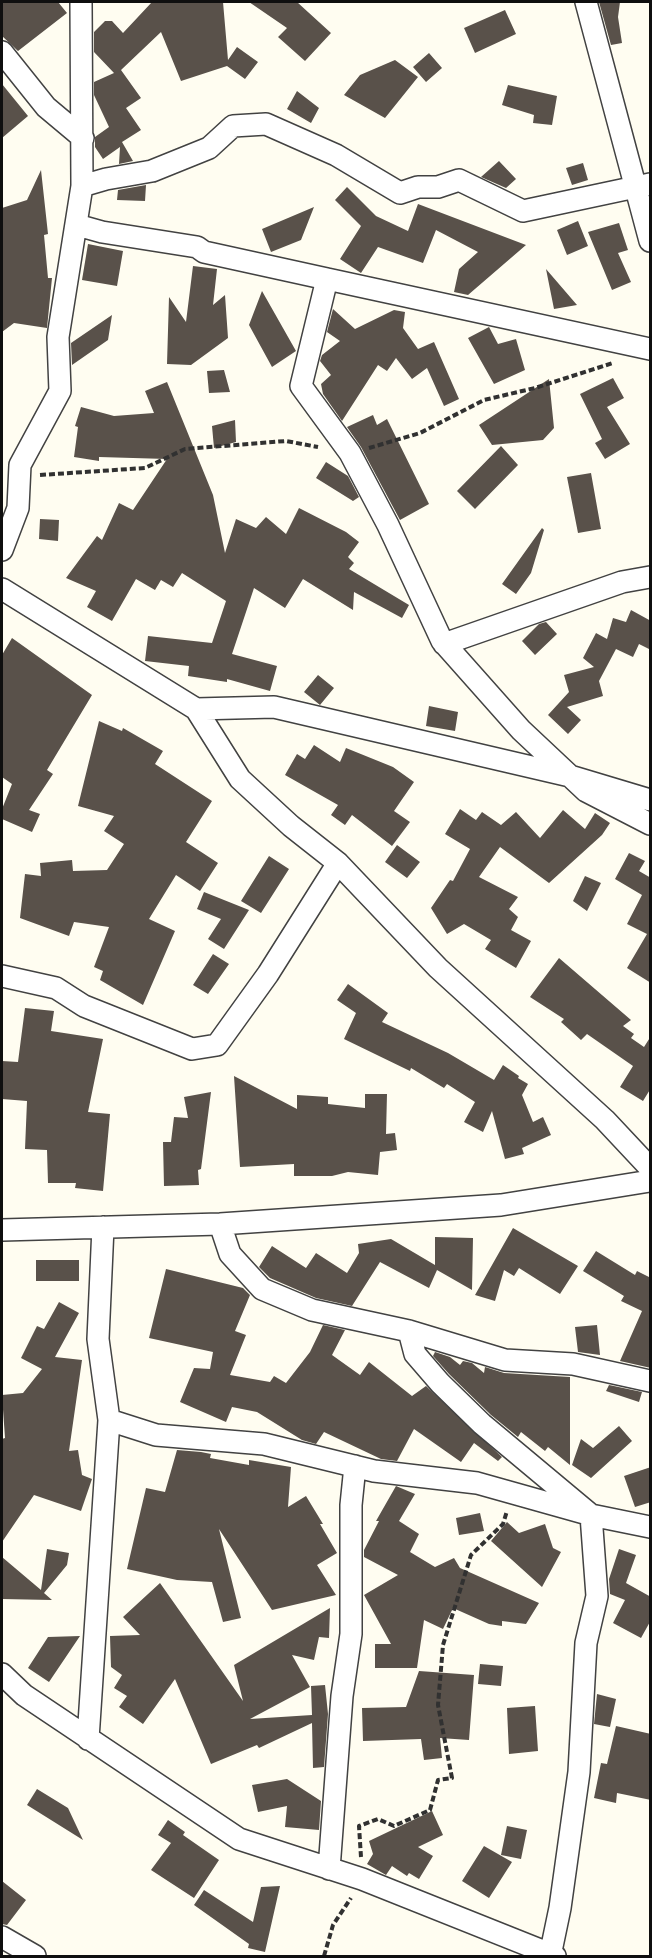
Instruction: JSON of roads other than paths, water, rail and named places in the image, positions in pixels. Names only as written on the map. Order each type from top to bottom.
[{"type":"street","points":[[2,550],[18,508],[20,465],[60,391],[58,337],[82,186],[81,2]]},
{"type":"street","points":[[586,2],[644,185],[651,241]]},
{"type":"street","points":[[2,52],[46,107],[83,138]]},
{"type":"street","points":[[82,186],[106,178],[152,171],[209,148],[233,126],[266,124],[336,154],[400,193],[418,187],[438,187],[459,180],[523,211],[644,185]]},
{"type":"street","points":[[77,225],[102,232],[197,247],[204,252],[651,349]]},
{"type":"street","points":[[327,279],[301,386],[350,453],[444,644],[521,730],[586,791],[651,824]]},
{"type":"street","points":[[444,644],[622,582],[651,577]]},
{"type":"street","points":[[2,589],[196,709],[240,778],[291,826],[338,864],[438,968],[605,1120],[649,1167],[501,1205],[220,1224],[2,1230]]},
{"type":"street","points":[[196,709],[274,708],[570,776],[651,800]]},
{"type":"street","points":[[2,976],[56,988],[84,1006],[192,1049],[216,1045],[268,974],[338,864]]},
{"type":"street","points":[[220,1224],[230,1254],[262,1289],[312,1310],[409,1331],[505,1360],[573,1364],[651,1381]]},
{"type":"street","points":[[88,1739],[109,1420],[98,1339],[104,1227]]},
{"type":"street","points":[[2,1674],[24,1695],[239,1839],[362,1880],[552,1956],[579,1772],[586,1643],[597,1596],[591,1515],[482,1424],[440,1383],[415,1354],[409,1331]]},
{"type":"street","points":[[109,1420],[156,1435],[264,1444],[355,1466],[477,1483],[591,1515],[651,1527]]},
{"type":"street","points":[[329,1869],[342,1696],[351,1634],[351,1505],[355,1466]]},
{"type":"street","points":[[2,1938],[35,1956]]}]
